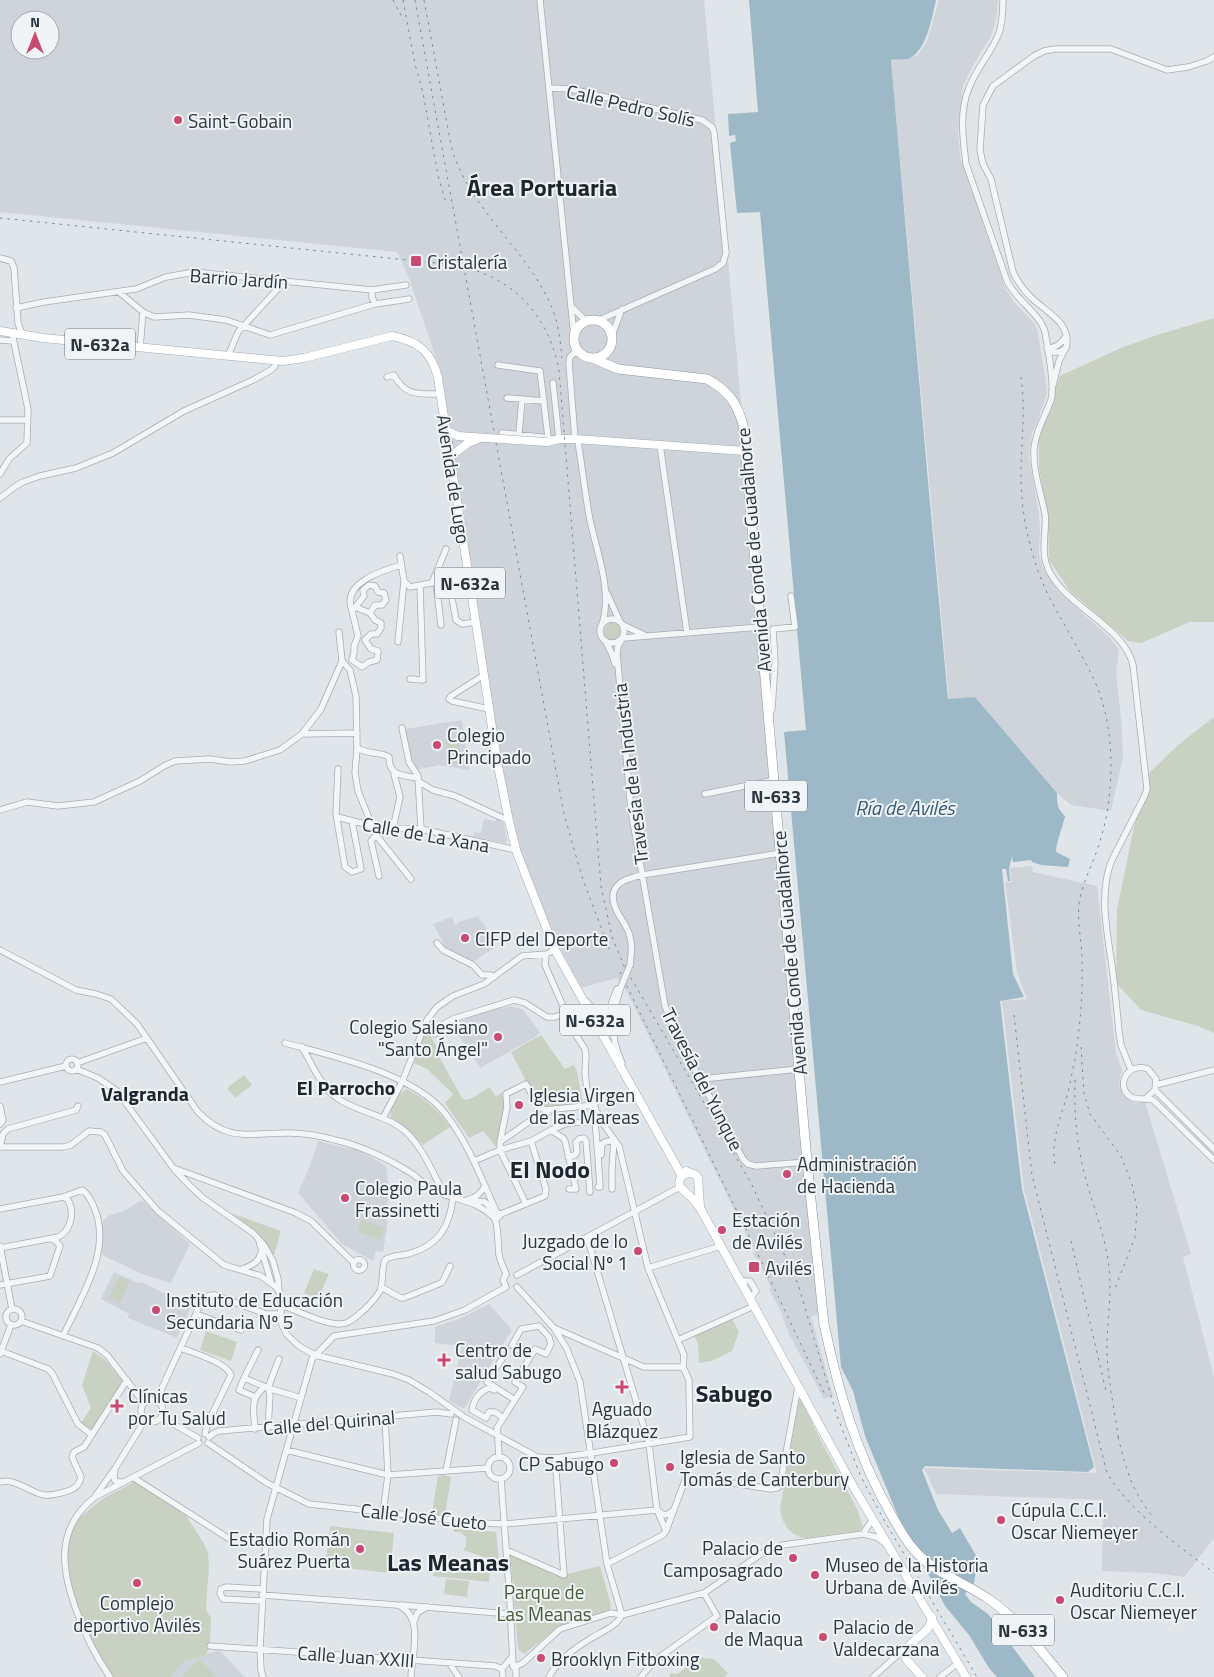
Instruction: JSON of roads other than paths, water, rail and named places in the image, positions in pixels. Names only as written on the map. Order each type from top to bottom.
[{"type":"highway","points":[[590,321],[607,326],[612,335],[611,345],[606,352],[592,358],[580,353],[575,345],[574,336],[577,329],[590,321]]},
{"type":"highway","points":[[606,352],[609,355],[612,367]]},
{"type":"highway","name":"Avenida Conde de Guadalhorce","points":[[592,358],[612,367],[625,370],[707,379],[720,386],[738,409],[743,424],[807,1162],[822,1314],[828,1343],[843,1401],[866,1467],[880,1497],[902,1534],[920,1556],[932,1566],[989,1599],[1013,1619],[1063,1677]]},
{"type":"main road","name":"N-632a","points":[[0,331],[12,337]]},
{"type":"main road","name":"Avenida de Lugo","points":[[12,337],[22,334],[140,348],[276,360],[304,358],[392,336],[405,338],[425,351],[436,369],[489,709],[516,850],[556,950],[634,1090]]},
{"type":"main road","points":[[447,431],[452,435],[480,438],[559,439],[660,444],[745,451]]},
{"type":"main road","points":[[450,455],[480,438]]},
{"type":"main road","points":[[450,455],[459,443],[480,438]]},
{"type":"main road","points":[[453,472],[464,446]]},
{"type":"main road","name":"N-632a","points":[[634,1090],[674,1163],[685,1174],[692,1173],[698,1178],[700,1208]]},
{"type":"main road","points":[[685,1174],[679,1182],[683,1190],[693,1192],[698,1188]]},
{"type":"main road","name":"N-632a","points":[[683,1190],[700,1208],[872,1520],[932,1618]]},
{"type":"main road","points":[[922,1677],[906,1659],[905,1652],[908,1646],[930,1626],[932,1618]]},
{"type":"main road","points":[[932,1618],[966,1677]]},
{"type":"main road","points":[[925,1632],[938,1634],[945,1642]]},
{"type":"street","points":[[540,0],[573,308],[574,336]]},
{"type":"street","points":[[1004,0],[999,32],[977,70],[965,98],[963,116],[966,164],[1007,281],[1012,291],[1040,322],[1044,331],[1053,387]]},
{"type":"street","points":[[1131,1070],[1119,1032],[1104,893],[1111,862],[1145,795],[1147,784],[1133,665],[1126,647],[1058,584],[1046,564],[1044,556],[1045,515],[1035,468],[1034,450],[1036,437],[1051,399],[1059,361],[1066,348],[1067,334],[1058,319],[1033,300],[1017,281],[1013,272],[991,179],[983,164],[980,150],[983,105],[993,86],[1034,56],[1044,51],[1055,49],[1111,49],[1167,70],[1188,67],[1208,61],[1214,57]]},
{"type":"street","name":"Calle Pedro Solís","points":[[549,88],[571,89],[702,120],[712,127],[716,137],[726,253],[723,263],[715,269],[622,309]]},
{"type":"street","points":[[0,258],[11,261],[14,268],[16,308],[22,334]]},
{"type":"street","name":"Barrio Jardín","points":[[16,308],[44,302],[136,289],[166,277],[194,272],[372,290],[406,285]]},
{"type":"street","points":[[228,356],[238,332],[284,281]]},
{"type":"street","points":[[372,290],[375,304]]},
{"type":"street","points":[[119,292],[143,312],[154,317],[189,315],[226,320],[270,335],[375,304],[409,299]]},
{"type":"street","points":[[573,308],[584,319],[590,321],[622,309]]},
{"type":"street","points":[[612,335],[622,309]]},
{"type":"street","points":[[140,348],[143,312]]},
{"type":"street","points":[[1040,322],[1046,320],[1051,314]]},
{"type":"street","points":[[1047,350],[1062,342],[1067,334]]},
{"type":"street","points":[[0,340],[12,337],[28,409],[26,443],[9,459],[0,474]]},
{"type":"street","points":[[1047,350],[1060,352],[1066,348]]},
{"type":"street","name":"Travesía de la Industria","points":[[580,353],[574,353],[570,357],[569,363],[575,440],[578,442],[589,516],[606,591],[606,611],[600,632],[612,654],[618,674]]},
{"type":"street","points":[[0,498],[23,482],[76,468],[113,453],[184,411],[271,370],[275,366],[276,360]]},
{"type":"street","points":[[498,365],[540,371],[547,440],[519,434],[502,433]]},
{"type":"street","points":[[387,377],[394,374],[398,383],[409,392],[440,394]]},
{"type":"street","points":[[553,383],[559,439]]},
{"type":"street","points":[[507,398],[544,401]]},
{"type":"street","points":[[519,434],[522,399]]},
{"type":"street","points":[[0,420],[26,420]]},
{"type":"street","points":[[660,444],[687,633]]},
{"type":"street","points":[[441,625],[434,583],[446,549]]},
{"type":"street","points":[[398,642],[404,580],[400,556]]},
{"type":"street","points":[[365,640],[371,634],[377,634],[381,628],[381,623],[375,620],[370,613],[354,609],[349,604],[350,595],[356,586],[380,572],[401,565]]},
{"type":"street","points":[[404,580],[410,587],[445,583],[450,588],[456,620],[462,624],[476,622]]},
{"type":"street","points":[[357,638],[365,640],[371,649],[378,651],[377,660],[369,662],[362,667],[352,660],[354,646],[357,638],[358,636],[354,609],[364,596],[363,590],[369,585],[375,586],[378,592],[384,593],[386,600],[382,605],[376,605],[370,613]]},
{"type":"street","points":[[410,679],[423,680],[420,585]]},
{"type":"street","name":"Travesía de la Industria","points":[[580,992],[597,1013],[602,1016],[609,1011],[629,964],[632,951],[631,938],[627,927],[616,910],[613,900],[614,891],[618,884],[625,879],[642,875],[628,792],[618,674],[617,649],[625,633],[606,591]]},
{"type":"street","points":[[768,717],[772,709],[773,629],[795,626],[791,596]]},
{"type":"street","points":[[602,625],[608,620],[616,620],[644,635]]},
{"type":"street","points":[[606,642],[614,644],[622,639],[644,635],[760,627]]},
{"type":"street","points":[[0,810],[28,802],[58,806],[94,802],[140,781],[175,761],[210,759],[231,762],[245,761],[280,750],[302,734],[321,709],[342,661],[339,632]]},
{"type":"street","points":[[342,661],[350,670],[356,696],[357,748],[355,773],[358,791],[376,835],[411,879]]},
{"type":"street","points":[[484,675],[451,696],[450,699],[489,709]]},
{"type":"street","points":[[402,728],[409,762],[418,779],[420,829]]},
{"type":"street","points":[[302,734],[356,733]]},
{"type":"street","points":[[357,748],[369,754],[386,755],[389,757],[390,768],[395,772],[418,779],[433,790],[455,796],[509,821]]},
{"type":"street","points":[[338,769],[337,818],[345,867],[352,872],[361,870],[352,821]]},
{"type":"street","points":[[394,824],[400,797],[395,772]]},
{"type":"street","points":[[705,794],[774,780]]},
{"type":"street","name":"Calle de La Xana","points":[[337,818],[365,824],[373,828],[420,829],[516,850]]},
{"type":"street","points":[[376,835],[371,841],[379,876]]},
{"type":"street","points":[[642,875],[781,853]]},
{"type":"street","name":"Travesía del Yunque","points":[[642,875],[665,1006],[679,1040],[702,1079],[743,1159],[748,1164],[756,1166],[807,1162]]},
{"type":"street","points":[[437,943],[443,950],[473,965],[482,975],[494,977]]},
{"type":"street","points":[[0,950],[76,990],[111,999],[137,1024],[198,1112],[217,1128],[234,1134],[252,1136],[292,1133],[332,1139],[370,1151],[411,1173],[433,1190],[445,1195],[485,1202],[490,1207],[496,1220],[500,1258],[506,1274]]},
{"type":"street","points":[[383,1118],[402,1082],[427,1020],[437,1007],[453,996],[484,984],[522,956],[546,954],[556,950]]},
{"type":"street","points":[[546,954],[545,965],[563,1006],[564,1017],[585,1049],[587,1090],[595,1105],[598,1121],[599,1187]]},
{"type":"street","name":"Travesía de la Industria","points":[[620,986],[612,1035],[615,1048],[634,1090]]},
{"type":"street","points":[[435,1034],[444,1024],[453,1019],[514,1000],[526,1003],[547,1016],[555,1017],[563,1014]]},
{"type":"street","points":[[595,1020],[604,1028],[613,1022]]},
{"type":"street","points":[[136,1042],[139,1034],[137,1024]]},
{"type":"street","points":[[66,1066],[69,1071],[74,1071],[77,1066],[147,1038]]},
{"type":"street","points":[[285,1043],[348,1060],[420,1091],[442,1110],[454,1127],[474,1161],[497,1213],[501,1214]]},
{"type":"street","points":[[302,1047],[328,1090],[338,1099],[383,1118],[405,1132],[419,1148],[445,1195]]},
{"type":"street","points":[[0,1082],[66,1066],[69,1060],[74,1060],[77,1066],[118,1091],[174,1169],[189,1185],[203,1198],[253,1233],[264,1245],[273,1261],[278,1279],[282,1325],[287,1335],[299,1346],[315,1355],[394,1374],[409,1380],[429,1392],[452,1411],[538,1457],[555,1458],[690,1437],[689,1380],[683,1367],[684,1355],[648,1268],[619,1146],[598,1121]]},
{"type":"street","points":[[1155,1088],[1156,1079],[1148,1069],[1136,1067],[1124,1079],[1126,1091],[1134,1098],[1153,1100],[1214,1160]]},
{"type":"street","points":[[702,1079],[799,1069]]},
{"type":"street","points":[[1146,1098],[1155,1088],[1214,1070]]},
{"type":"street","points":[[526,1204],[500,1150],[507,1106],[506,1094],[526,1084],[538,1106],[545,1110],[595,1105]]},
{"type":"street","points":[[1155,1088],[1214,1149]]},
{"type":"street","points":[[0,1106],[3,1120],[0,1124]]},
{"type":"street","points":[[78,1106],[76,1110],[8,1129],[3,1134],[0,1147],[64,1147],[71,1145],[89,1131],[101,1132],[108,1138],[123,1171],[158,1211],[224,1265],[261,1276],[272,1283]]},
{"type":"street","points":[[500,1142],[527,1123],[554,1110]]},
{"type":"street","points":[[474,1161],[500,1150],[531,1141],[568,1123],[598,1121]]},
{"type":"street","points":[[551,1130],[565,1141],[576,1190],[569,1189]]},
{"type":"street","points":[[568,1157],[575,1155],[577,1152],[576,1142],[584,1138],[586,1141],[590,1192]]},
{"type":"street","points":[[598,1156],[601,1155],[604,1142],[614,1140]]},
{"type":"street","points":[[612,1189],[614,1140]]},
{"type":"street","points":[[496,1220],[501,1214],[545,1196],[546,1188],[531,1141]]},
{"type":"street","points":[[174,1169],[296,1213],[312,1221],[354,1264]]},
{"type":"street","points":[[189,1185],[196,1177]]},
{"type":"street","points":[[433,1190],[437,1188],[438,1183]]},
{"type":"street","points":[[467,1200],[475,1197],[485,1186]]},
{"type":"street","points":[[485,1186],[485,1209]]},
{"type":"street","points":[[0,1209],[63,1198],[79,1190],[87,1192],[97,1214],[99,1250],[95,1266],[63,1336]]},
{"type":"street","points":[[517,1275],[635,1212],[683,1190]]},
{"type":"street","points":[[12,1309],[0,1247],[50,1239],[64,1234],[71,1217],[71,1205],[68,1200],[63,1198]]},
{"type":"street","points":[[456,1198],[485,1209],[496,1220]]},
{"type":"street","points":[[280,1307],[286,1307],[327,1322],[347,1323],[356,1317],[375,1298],[381,1288],[384,1262],[387,1258],[422,1249],[437,1240],[443,1232],[456,1198]]},
{"type":"street","points":[[587,1237],[649,1444],[657,1510],[666,1531]]},
{"type":"street","points":[[0,1285],[50,1276],[60,1246],[56,1241],[50,1239]]},
{"type":"street","points":[[258,1239],[272,1283],[279,1292]]},
{"type":"street","points":[[648,1268],[721,1246]]},
{"type":"street","points":[[240,1270],[254,1264],[260,1258],[261,1251]]},
{"type":"street","points":[[381,1288],[404,1298],[444,1281],[450,1266]]},
{"type":"street","points":[[506,1287],[503,1280],[506,1274],[511,1272],[517,1275],[519,1280],[517,1287]]},
{"type":"street","points":[[263,1677],[260,1670],[260,1649],[268,1519],[312,1359],[334,1336],[434,1321],[466,1310],[506,1287],[517,1287]]},
{"type":"street","points":[[517,1287],[554,1328],[566,1347],[580,1382],[607,1564],[622,1616],[619,1621],[566,1656],[549,1677]]},
{"type":"street","points":[[156,1402],[204,1296],[208,1294],[215,1295],[266,1314],[281,1314]]},
{"type":"street","points":[[678,1340],[752,1302]]},
{"type":"street","points":[[12,1309],[21,1312],[21,1321],[17,1325],[11,1325],[3,1317],[12,1309]]},
{"type":"street","points":[[196,1314],[241,1330]]},
{"type":"street","points":[[21,1321],[98,1348],[107,1355],[144,1403]]},
{"type":"street","points":[[11,1325],[0,1353],[48,1369],[52,1373],[78,1424],[92,1435]]},
{"type":"street","points":[[499,1456],[497,1428],[523,1387],[515,1382],[536,1349],[546,1354],[551,1344],[549,1337],[538,1326],[521,1329],[512,1346],[530,1357]]},
{"type":"street","points":[[554,1328],[644,1367],[683,1367]]},
{"type":"street","points":[[607,1350],[613,1349],[616,1346],[616,1337]]},
{"type":"street","points":[[566,1347],[570,1341],[581,1340]]},
{"type":"street","points":[[161,1417],[203,1446],[207,1438],[207,1425],[231,1374],[229,1370],[221,1365],[180,1348]]},
{"type":"street","points":[[255,1397],[240,1390],[258,1350]]},
{"type":"street","points":[[254,1429],[253,1403],[255,1397],[257,1392],[267,1387],[279,1359]]},
{"type":"street","points":[[502,1359],[487,1382],[515,1400]]},
{"type":"street","points":[[244,1378],[301,1398]]},
{"type":"street","points":[[0,1482],[14,1483],[45,1495],[59,1494],[75,1488],[81,1478],[72,1457],[74,1452],[84,1447],[127,1380]]},
{"type":"street","points":[[607,1564],[663,1535],[685,1480],[700,1478],[771,1489],[780,1486],[798,1386]]},
{"type":"street","points":[[267,1387],[270,1395],[268,1428]]},
{"type":"street","points":[[494,1390],[490,1388],[482,1390],[474,1402],[472,1410],[486,1418],[489,1412],[495,1412],[503,1418]]},
{"type":"street","points":[[150,1400],[156,1402],[162,1408],[161,1417],[150,1422],[145,1420],[141,1410],[144,1403],[150,1400]]},
{"type":"street","points":[[452,1411],[452,1418],[461,1420],[464,1417]]},
{"type":"street","name":"Calle del Quirinal","points":[[207,1438],[219,1432],[452,1411]]},
{"type":"street","points":[[383,1513],[388,1474],[385,1417]]},
{"type":"street","points":[[95,1497],[145,1420]]},
{"type":"street","points":[[446,1471],[456,1420]]},
{"type":"street","points":[[110,1677],[90,1644],[68,1590],[64,1548],[72,1524],[76,1515],[95,1497],[134,1478],[198,1441],[200,1435],[207,1438]]},
{"type":"street","name":"Calle José Cueto","points":[[207,1438],[276,1487],[309,1504],[505,1524],[657,1510],[664,1515],[674,1510]]},
{"type":"street","points":[[286,1450],[388,1474],[488,1468]]},
{"type":"street","points":[[499,1456],[507,1459],[511,1467],[508,1476],[500,1479],[492,1477],[488,1468],[491,1460],[499,1456]]},
{"type":"street","points":[[506,1550],[564,1575],[555,1458]]},
{"type":"street","points":[[116,1467],[114,1479],[117,1482],[123,1482]]},
{"type":"street","points":[[134,1478],[228,1538]]},
{"type":"street","points":[[500,1479],[505,1524],[512,1652],[516,1676]]},
{"type":"street","points":[[863,1534],[872,1520]]},
{"type":"street","points":[[514,1667],[523,1663],[560,1629],[611,1613],[622,1616],[704,1593],[764,1552],[783,1545],[863,1534],[876,1537],[888,1545]]},
{"type":"street","points":[[262,1595],[223,1599],[220,1593],[221,1589],[226,1587],[262,1595],[511,1614]]},
{"type":"street","points":[[640,1677],[654,1661],[717,1616],[704,1593]]},
{"type":"street","points":[[397,1604],[407,1610],[414,1622]]},
{"type":"street","points":[[411,1677],[414,1622],[418,1614],[427,1607]]},
{"type":"street","name":"Calle Juan XXIII","points":[[210,1646],[514,1667]]},
{"type":"street","points":[[512,1652],[523,1659],[530,1657]]},
{"type":"street","points":[[503,1677],[504,1667],[511,1658],[512,1652]]},
{"type":"street","points":[[873,1677],[901,1652],[905,1652]]},
{"type":"street","points":[[449,1663],[459,1677]]},
{"type":"street","points":[[940,1677],[958,1663]]},
{"type":"water","name":"Ría de Avilés","points":[[749,0],[936,0],[927,34],[919,50],[914,56],[907,59],[891,60],[948,699],[975,697],[1057,793],[1058,806],[1065,816],[1056,852],[1070,859],[1068,867],[1041,865],[1031,860],[1013,862],[1012,857],[1009,868],[1010,881],[1008,881],[1006,869],[1002,869],[1013,974],[1024,997],[1000,1001],[1022,1189],[1094,1467],[1088,1472],[925,1466],[922,1470],[938,1510],[952,1533],[960,1528],[978,1559],[974,1583],[965,1594],[971,1602],[988,1614],[1035,1677],[997,1677],[989,1668],[969,1635],[945,1606],[898,1516],[865,1436],[853,1391],[841,1367],[784,732],[806,730],[760,212],[737,213],[730,143],[736,141],[735,135],[729,136],[728,114],[758,112]]},
{"type":"railway","points":[[393,0],[403,19]]},
{"type":"railway","points":[[403,0],[438,175],[446,203]]},
{"type":"railway","points":[[415,0],[564,814],[582,877],[610,951]]},
{"type":"railway","points":[[424,0],[451,145],[458,167],[469,187],[525,262],[549,301],[557,322],[562,358]]},
{"type":"railway","points":[[0,218],[456,265],[495,279],[511,289],[537,315],[554,350],[559,370],[601,886],[612,937],[624,966],[751,1183],[798,1284],[837,1416],[861,1477],[884,1520],[977,1677]]},
{"type":"railway","points":[[1021,377],[1023,414],[1021,484],[1028,536],[1045,588],[1098,689],[1106,717],[1111,756],[1111,776],[1106,819],[1095,857],[1082,889],[1079,904],[1082,954],[1080,1022],[1070,1084],[1055,1140],[1055,1166]]},
{"type":"railway","points":[[620,972],[826,1397]]},
{"type":"railway","points":[[1014,1015],[1032,1175],[1107,1473],[1129,1502],[1142,1515],[1214,1573]]},
{"type":"railway","points":[[1081,1047],[1084,1094],[1090,1114],[1121,1156],[1132,1184],[1137,1209],[1135,1237],[1114,1291]]},
{"type":"railway","points":[[1075,1080],[1076,1122],[1080,1154],[1106,1248],[1109,1271],[1107,1359],[1119,1442]]},
{"type":"railway","points":[[1071,1241],[1106,1391]]},
{"type":"railway","points":[[1118,1437],[1127,1470],[1135,1490],[1146,1509],[1154,1518]]},
{"type":"place","name":"Saint-Gobain","points":[[178,120]]},
{"type":"place","name":"Cristalería","points":[[416,261]]},
{"type":"place","name":"Colegio Principado","points":[[437,745]]},
{"type":"place","name":"CIFP del Deporte","points":[[465,938]]},
{"type":"place","name":"Colegio Salesiano \"Santo Ángel\"","points":[[498,1037]]},
{"type":"place","name":"Iglesia Virgen de las Mareas","points":[[519,1105]]},
{"type":"place","name":"Administración de Hacienda","points":[[787,1174]]},
{"type":"place","name":"Colegio Paula Frassinetti","points":[[345,1198]]},
{"type":"place","name":"Estación de Avilés","points":[[722,1230]]},
{"type":"place","name":"Juzgado de lo Social Nº 1","points":[[638,1251]]},
{"type":"place","name":"Avilés","points":[[754,1267]]},
{"type":"place","name":"Instituto de Educación Secundaria Nº 5","points":[[156,1310]]},
{"type":"place","name":"Centro de salud Sabugo","points":[[444,1360]]},
{"type":"place","name":"Aguado Blázquez","points":[[622,1387]]},
{"type":"place","name":"Clínicas por Tu Salud","points":[[117,1406]]},
{"type":"place","name":"CP Sabugo","points":[[614,1463]]},
{"type":"place","name":"Iglesia de Santo Tomás de Canterbury","points":[[670,1467]]},
{"type":"place","name":"Cúpula C.C.I. Oscar Niemeyer","points":[[1001,1520]]},
{"type":"place","name":"Estadio Román Suárez Puerta","points":[[360,1549]]},
{"type":"place","name":"Palacio de Camposagrado","points":[[793,1558]]},
{"type":"place","name":"Museo de la Historia Urbana de Avilés","points":[[815,1575]]},
{"type":"place","name":"Complejo deportivo Avilés","points":[[137,1583]]},
{"type":"place","name":"Auditoriu C.C.I. Oscar Niemeyer","points":[[1060,1600]]},
{"type":"place","name":"Palacio de Maqua","points":[[714,1627]]},
{"type":"place","name":"Palacio de Valdecarzana","points":[[823,1637]]},
{"type":"place","name":"Brooklyn Fitboxing","points":[[541,1658]]},
{"type":"district","name":"Área Portuaria","points":[[542,187]]},
{"type":"district","name":"El Parrocho","points":[[346,1087]]},
{"type":"district","name":"Valgranda","points":[[145,1093]]},
{"type":"district","name":"El Nodo","points":[[550,1169]]},
{"type":"district","name":"Sabugo","points":[[734,1393]]},
{"type":"district","name":"Las Meanas","points":[[448,1562]]},
{"type":"park label","name":"Parque de Las Meanas","points":[[544,1602]]}]
